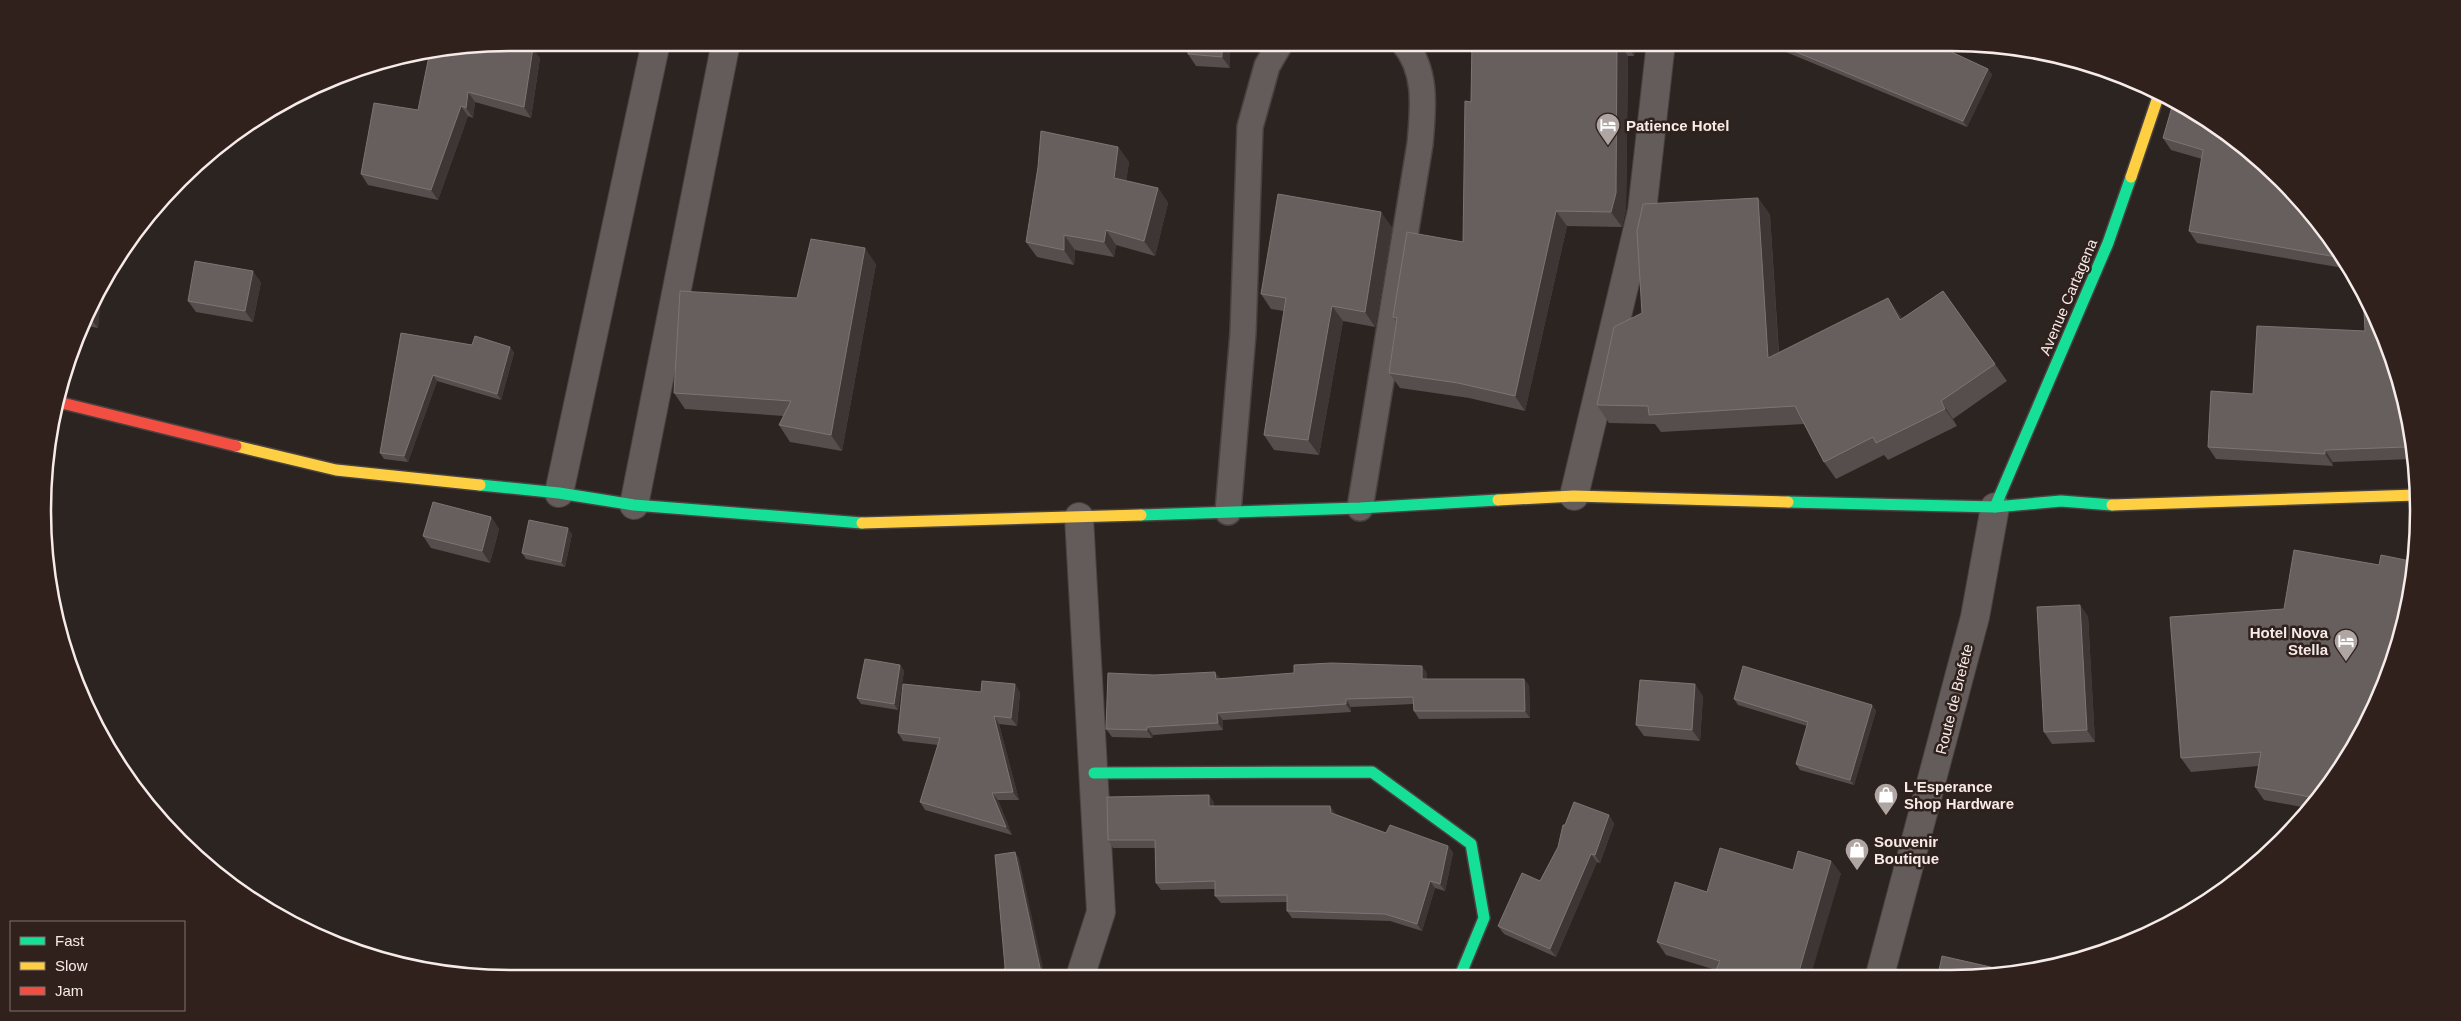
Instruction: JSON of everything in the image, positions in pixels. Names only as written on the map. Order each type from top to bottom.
[{"type":"main road","name":"Avenue Cartagena","points":[[1995,507],[2108,243],[2157,100]]},
{"type":"main road","points":[[64,404],[336,470],[559,493],[634,505],[857,523],[1360,508],[1574,496],[1995,507],[2061,501],[2113,505],[2410,495]]},
{"type":"main road","points":[[1094,773],[1372,772],[1471,844],[1484,918],[1462,970]]},
{"type":"street","points":[[559,493],[654,51]]},
{"type":"street","points":[[634,505],[724,51]]},
{"type":"street","points":[[1574,496],[1642,211],[1660,51]]},
{"type":"street","name":"Route de Brefete","points":[[1881,970],[1975,616],[1995,507]]},
{"type":"street","points":[[1079,517],[1101,912],[1082,970]]},
{"type":"lane","points":[[1228,512],[1243,333],[1250,127],[1267,66],[1274,51]]},
{"type":"lane","points":[[1360,508],[1417,168],[1423,113],[1423,90],[1419,70],[1410,51]]},
{"type":"building","points":[[533,51],[524,107],[468,92],[466,108],[461,106],[431,190],[361,174],[374,103],[418,110],[428,59],[480,52]]},
{"type":"building","points":[[1188,51],[1222,51],[1222,57],[1188,54]]},
{"type":"building","points":[[1472,51],[1617,51],[1616,193],[1611,212],[1556,211],[1515,396],[1458,383],[1389,373],[1397,318],[1393,317],[1407,232],[1463,242],[1465,101],[1471,102]]},
{"type":"building","points":[[1794,51],[1949,51],[1988,69],[1963,121]]},
{"type":"building","points":[[2172,108],[2206,129],[2253,165],[2275,186],[2315,231],[2333,256],[2189,231],[2203,150],[2163,138]]},
{"type":"building","points":[[1041,131],[1118,147],[1114,178],[1158,188],[1144,241],[1106,230],[1104,242],[1064,235],[1064,250],[1026,242],[1038,167]]},
{"type":"building","points":[[1278,194],[1381,212],[1365,312],[1332,306],[1308,440],[1264,435],[1286,298],[1261,294]]},
{"type":"building","points":[[1758,198],[1768,358],[1888,298],[1900,320],[1943,291],[1995,364],[1941,401],[1945,409],[1876,443],[1873,437],[1824,462],[1795,406],[1649,415],[1648,406],[1597,405],[1614,327],[1642,313],[1637,231],[1643,204]]},
{"type":"building","points":[[811,239],[865,248],[831,435],[779,425],[791,401],[674,393],[680,291],[797,298]]},
{"type":"building","points":[[195,261],[253,271],[245,311],[188,301]]},
{"type":"building","points":[[2364,311],[2375,335],[2394,392],[2405,447],[2325,450],[2325,454],[2208,447],[2211,391],[2253,394],[2257,326],[2365,331]]},
{"type":"building","points":[[401,333],[472,345],[475,336],[510,347],[497,394],[433,375],[404,456],[380,453]]},
{"type":"building","points":[[433,502],[491,517],[482,551],[423,536]]},
{"type":"building","points":[[529,520],[568,528],[561,562],[522,553]]},
{"type":"building","points":[[2294,550],[2379,565],[2381,555],[2407,560],[2394,629],[2375,686],[2348,740],[2309,797],[2255,787],[2261,752],[2181,758],[2170,617],[2284,609]]},
{"type":"building","points":[[2080,605],[2087,730],[2044,732],[2037,607]]},
{"type":"building","points":[[865,659],[900,665],[894,704],[857,698]]},
{"type":"building","points":[[1331,663],[1422,666],[1422,679],[1524,679],[1525,711],[1414,711],[1413,697],[1346,699],[1346,704],[1217,713],[1218,723],[1147,727],[1147,730],[1106,729],[1108,673],[1154,675],[1215,672],[1216,679],[1294,673],[1294,665]]},
{"type":"building","points":[[1743,666],[1872,705],[1850,780],[1796,764],[1808,722],[1734,699]]},
{"type":"building","points":[[1640,680],[1695,684],[1692,730],[1636,725]]},
{"type":"building","points":[[982,681],[1015,684],[1011,718],[994,716],[1013,792],[992,793],[1006,827],[920,802],[940,738],[898,733],[903,684],[981,692]]},
{"type":"building","points":[[1209,795],[1209,806],[1330,806],[1331,813],[1386,833],[1390,825],[1448,846],[1440,884],[1430,881],[1417,924],[1385,914],[1287,911],[1287,895],[1215,896],[1215,881],[1156,883],[1155,840],[1108,840],[1107,797]]},
{"type":"building","points":[[1574,802],[1609,815],[1595,855],[1591,854],[1550,949],[1498,926],[1522,873],[1540,881],[1558,847],[1563,825],[1565,825]]},
{"type":"building","points":[[1720,848],[1793,870],[1798,851],[1831,861],[1799,970],[1716,970],[1720,961],[1657,942],[1675,882],[1707,892]]},
{"type":"building","points":[[1015,852],[1040,970],[1004,970],[995,855]]},
{"type":"building","points":[[1942,956],[1994,968],[1981,969],[1939,970]]},
{"type":"traffic: fast","points":[[1995,507],[2108,243],[2131,177]]},
{"type":"traffic: fast","points":[[480,485],[559,493],[634,505],[862,523]]},
{"type":"traffic: fast","points":[[1141,515],[1360,508],[1498,500]]},
{"type":"traffic: fast","points":[[1788,502],[1995,507],[2061,501],[2112,505]]},
{"type":"traffic: fast","points":[[1094,773],[1372,772],[1471,844],[1484,918],[1462,970]]},
{"type":"traffic: slow","points":[[2131,177],[2157,101]]},
{"type":"traffic: slow","points":[[236,446],[336,470],[480,485]]},
{"type":"traffic: slow","points":[[2112,505],[2410,495]]},
{"type":"traffic: slow","points":[[1498,500],[1574,496],[1788,502]]},
{"type":"traffic: slow","points":[[862,523],[1141,515]]},
{"type":"traffic: jam","points":[[64,404],[236,446]]},
{"type":"place","name":"Patience Hotel","points":[[1608,146]]},
{"type":"place","name":"Hotel Nova Stella","points":[[2346,662]]},
{"type":"place","name":"L'Esperance Shop Hardware","points":[[1886,816]]},
{"type":"place","name":"Souvenir Boutique","points":[[1857,871]]}]
